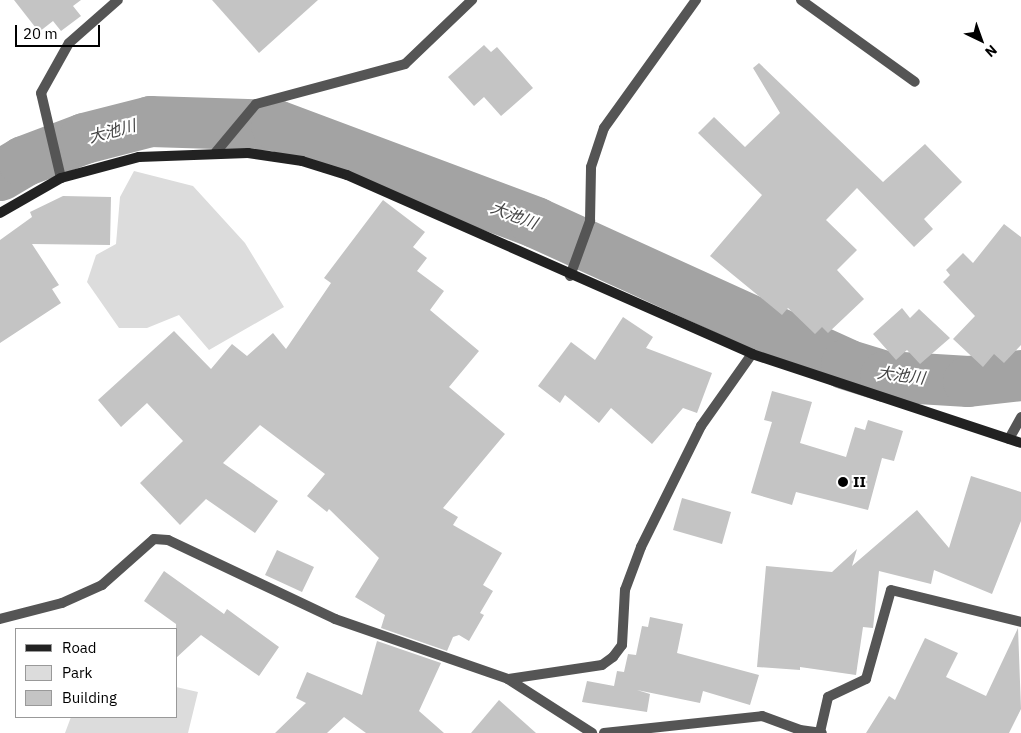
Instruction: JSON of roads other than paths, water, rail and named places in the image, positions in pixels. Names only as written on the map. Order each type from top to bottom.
[{"type":"street","points":[[61,178],[42,93],[69,43],[118,0]]},
{"type":"street","points":[[216,152],[256,104],[405,64],[471,0]]},
{"type":"street","points":[[570,276],[590,221],[591,167],[604,128],[696,0]]},
{"type":"street","points":[[801,0],[915,82]]},
{"type":"street","points":[[0,213],[61,178],[139,157],[216,152],[302,161],[347,175],[570,276],[752,354],[1021,443]]},
{"type":"street","points":[[508,679],[602,665],[614,657],[622,645],[625,590],[648,531],[701,426],[752,354]]},
{"type":"street","points":[[1009,439],[1021,416]]},
{"type":"street","points":[[0,619],[62,603],[102,585],[154,539],[168,540],[335,619],[508,679],[592,733]]},
{"type":"street","points":[[604,733],[762,716],[799,732],[821,732],[828,697],[866,679],[891,590],[1021,622]]},
{"type":"waterway","name":"大池川","points":[[0,175],[23,161],[84,138],[150,121],[276,125],[535,222],[846,364],[885,376],[968,381],[1021,375]]},
{"type":"place","name":"II","points":[[843,482]]}]
